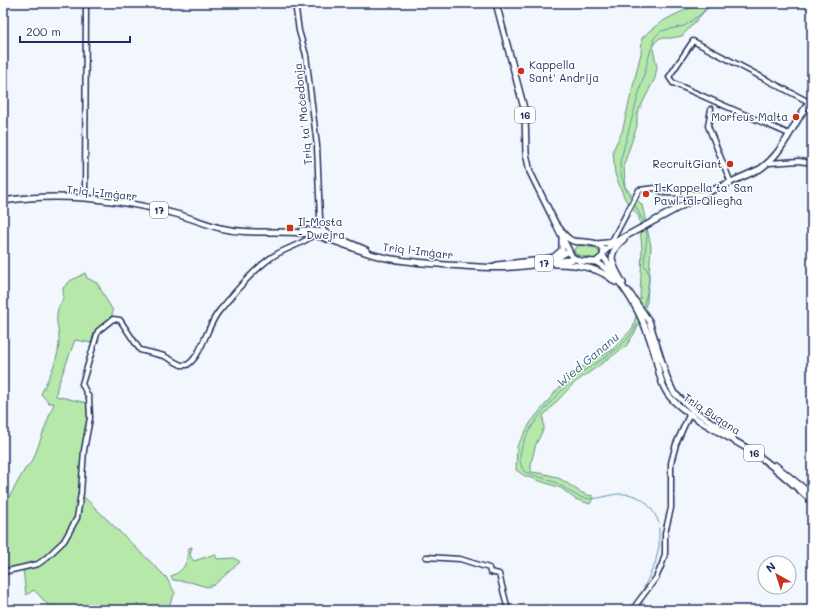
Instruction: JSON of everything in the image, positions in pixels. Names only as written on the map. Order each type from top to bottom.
[{"type":"main road","name":"16","points":[[496,3],[525,112],[528,166],[532,177],[575,259],[596,262]]},
{"type":"main road","points":[[569,250],[575,241],[597,244],[613,241],[649,224],[704,194],[731,183],[769,163],[779,151],[811,100]]},
{"type":"main road","name":"Triq l-Imġarr","points":[[3,200],[35,195],[85,197],[152,206],[240,229],[314,233],[370,254],[390,259],[491,268],[513,267],[575,259]]},
{"type":"main road","name":"Triq l-Imġarr","points":[[3,200],[34,198],[85,199],[153,209],[240,232],[324,232],[371,252],[402,257],[491,265],[554,259],[569,250]]},
{"type":"main road","name":"16","points":[[557,225],[569,238],[575,241]]},
{"type":"main road","points":[[538,261],[554,257],[562,250],[563,241],[557,225]]},
{"type":"main road","points":[[623,284],[612,262],[612,254],[614,249],[633,232]]},
{"type":"main road","points":[[596,262],[613,241]]},
{"type":"main road","name":"16","points":[[597,244],[604,254]]},
{"type":"main road","name":"Triq Buqana","points":[[604,254],[623,284],[646,315],[656,338],[668,381],[678,396],[693,410],[764,456],[812,495]]},
{"type":"main road","name":"Triq Buqana","points":[[596,262],[610,271],[640,314],[644,322],[666,392],[675,402],[690,414],[757,455],[812,501]]},
{"type":"main road","points":[[513,267],[553,264],[598,270],[612,279],[626,293]]},
{"type":"street","points":[[85,197],[86,3]]},
{"type":"street","name":"Triq ta' Maċedonja","points":[[295,3],[299,31],[306,55],[317,146],[321,225]]},
{"type":"street","points":[[789,134],[673,83],[669,77],[693,41],[811,100]]},
{"type":"street","points":[[710,109],[708,126],[731,183]]},
{"type":"street","points":[[769,163],[799,161],[812,163]]},
{"type":"street","points":[[613,241],[631,203],[639,190],[655,188],[666,193],[704,194]]},
{"type":"street","points":[[3,572],[38,564],[45,559],[64,541],[77,518],[82,493],[84,450],[90,418],[89,398],[82,384],[99,329],[113,319],[120,320],[140,350],[164,356],[181,365],[187,365],[194,358],[217,313],[261,266],[272,257],[307,240],[321,225],[324,232]]},
{"type":"street","points":[[632,610],[647,591],[660,569],[665,554],[667,527],[672,508],[670,467],[672,457],[690,414]]},
{"type":"street","points":[[426,557],[460,560],[489,568],[490,572],[499,574],[508,610]]},
{"type":"green space","points":[[702,3],[712,3],[682,36],[660,38],[655,42],[653,49],[657,67],[655,78],[637,114],[637,126],[624,164],[625,187],[642,205],[651,246],[647,302],[636,331],[626,346],[573,384],[543,416],[544,428],[536,444],[531,463],[531,472],[556,477],[584,494],[594,496],[590,504],[575,499],[561,488],[525,476],[516,470],[517,446],[531,422],[557,390],[587,363],[611,351],[633,328],[640,299],[642,249],[639,217],[625,199],[615,174],[613,150],[622,132],[641,53],[642,38],[663,21]]},
{"type":"green space","points":[[580,245],[595,248],[600,253],[600,256],[593,259],[575,254],[574,249]]},
{"type":"green space","points":[[85,273],[87,278],[97,283],[113,311],[111,318],[96,330],[92,343],[75,340],[57,388],[56,396],[87,403],[90,419],[82,453],[76,517],[68,533],[60,544],[38,563],[3,570],[3,508],[25,469],[33,460],[54,403],[49,403],[41,394],[58,353],[59,338],[57,314],[63,297],[63,288],[70,281]]},
{"type":"green space","points":[[82,495],[166,577],[175,593],[167,610],[46,610],[50,607],[34,590],[26,595],[23,569],[43,564],[61,547],[78,520]]},
{"type":"green space","points":[[192,547],[190,556],[194,561],[215,554],[217,559],[235,558],[240,562],[214,585],[207,587],[190,582],[173,580],[171,576],[182,569],[186,562],[189,548]]},
{"type":"waterway","name":"Wied Gananu","points":[[632,200],[623,182],[620,162],[654,38],[661,31],[684,26],[701,14],[711,3]]},
{"type":"waterway","name":"Wied Gananu","points":[[634,203],[644,223]]},
{"type":"waterway","name":"Wied Gananu","points":[[643,309],[649,283],[649,274],[644,264],[647,236],[646,228]]},
{"type":"waterway","name":"Wied Gananu","points":[[640,319],[634,330],[623,343],[610,354],[577,376],[547,407],[527,435],[521,449],[520,461],[525,472],[554,482],[580,497],[593,499],[611,495],[627,494],[640,498],[653,511],[659,523]]},
{"type":"waterway","points":[[640,596],[655,564],[659,546],[659,528]]},
{"type":"waterway","points":[[638,610],[643,602]]},
{"type":"place","name":"Kappella Sant' Andrija","points":[[521,71]]},
{"type":"place","name":"Morfeus Malta","points":[[796,117]]},
{"type":"place","name":"RecruitGiant","points":[[730,164]]},
{"type":"place","name":"Il-Kappella ta' San Pawl tal-Qliegħa","points":[[646,194]]},
{"type":"place","name":"Il-Mosta - Dwejra","points":[[290,228]]}]
